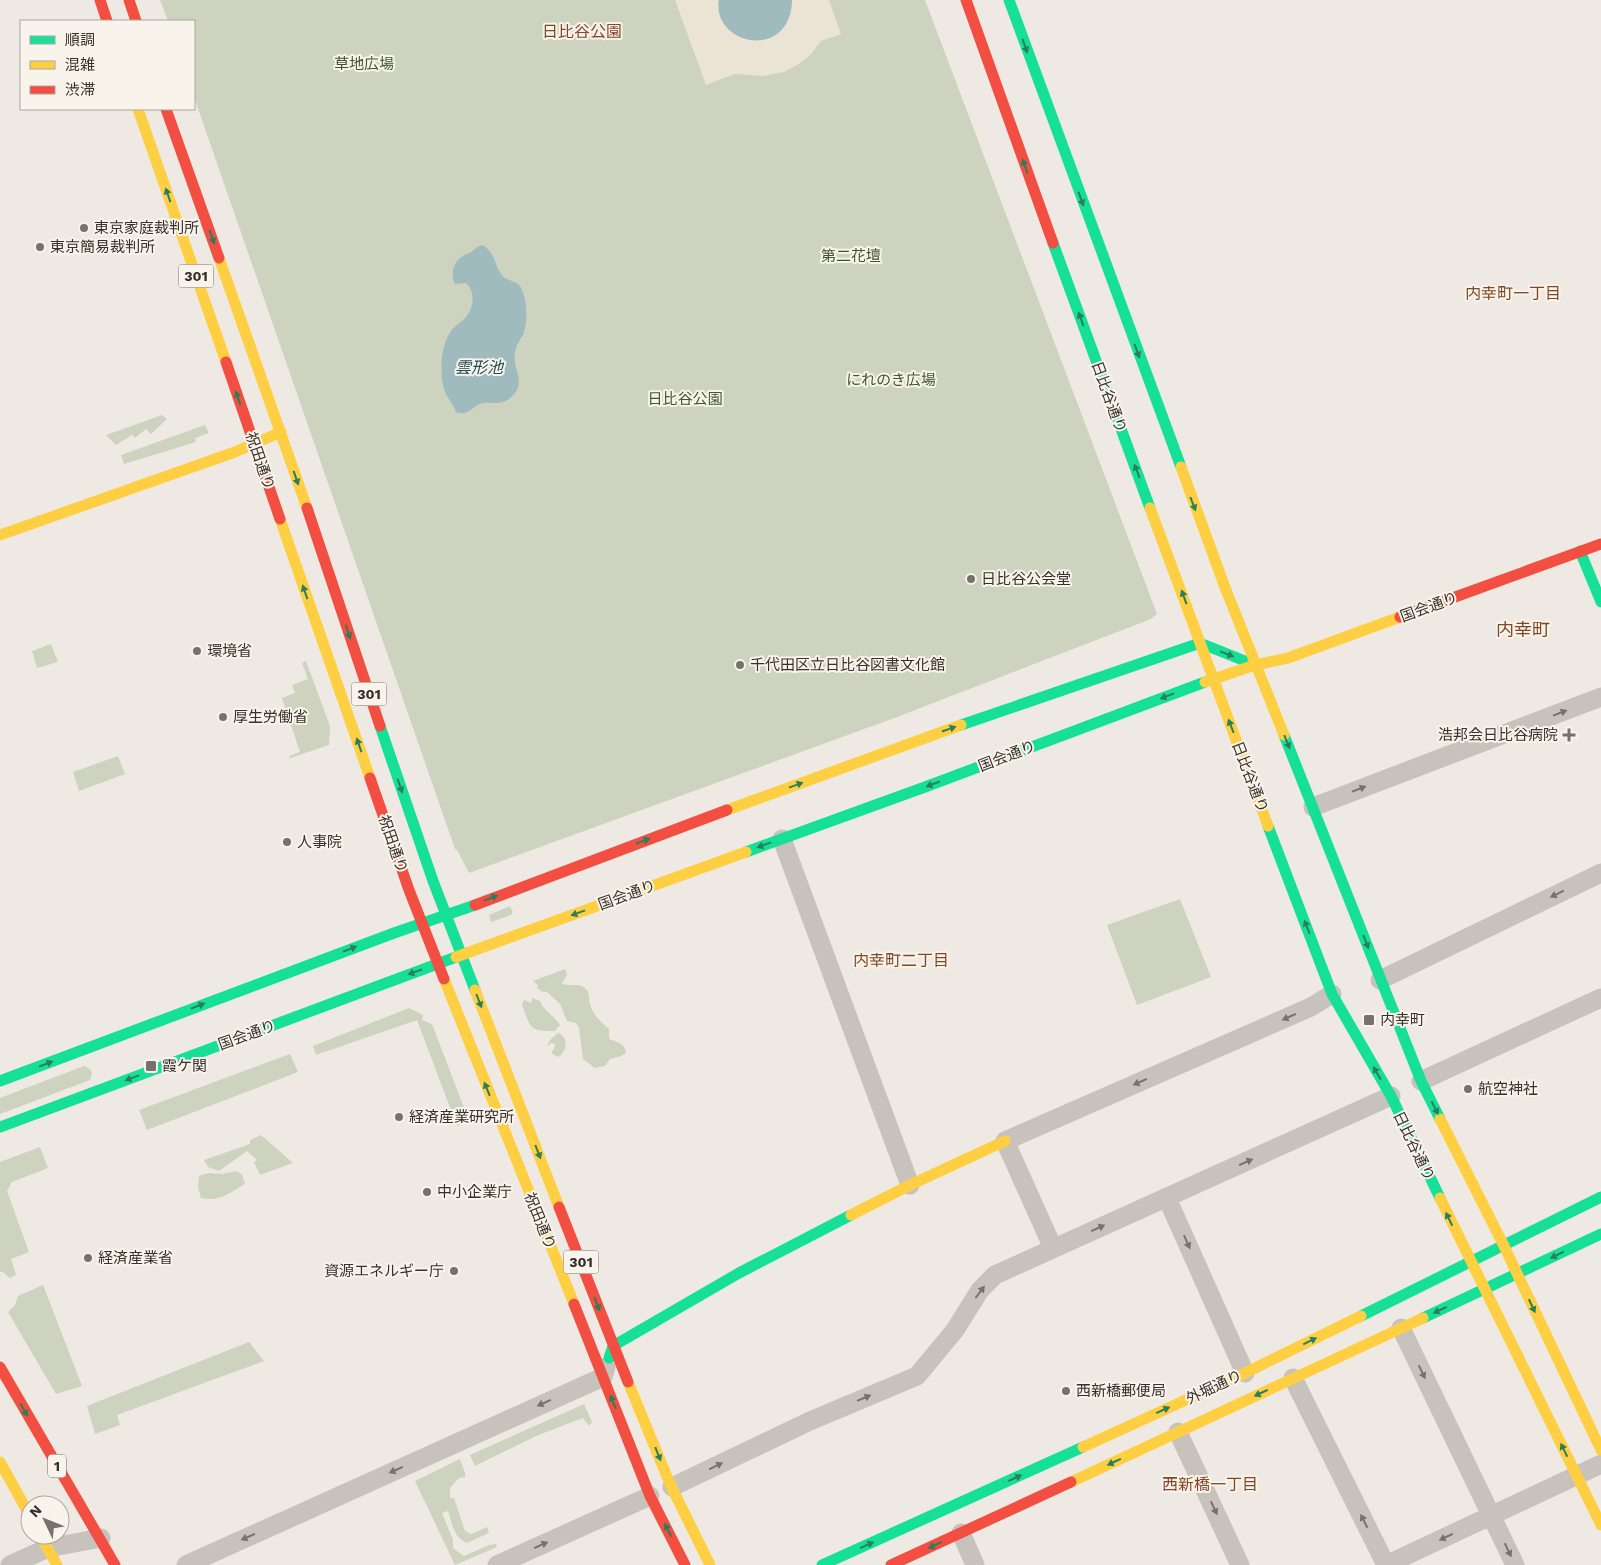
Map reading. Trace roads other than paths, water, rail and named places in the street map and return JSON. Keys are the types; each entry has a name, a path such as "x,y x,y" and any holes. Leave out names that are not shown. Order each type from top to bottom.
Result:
{"main road":[{"path":"100,0 107,20"},
{"path":"129,0 136,20"},
{"name":"日比谷通り","path":"966,0 1053,244 1213,680 1332,994 1391,1096 1484,1290 1601,1525"},
{"path":"1010,0 1013,14 1177,461 1255,665 1313,806 1421,1081 1518,1273 1601,1450"},
{"name":"祝田通り","path":"138,110 421,923 650,1496 685,1565"},
{"name":"祝田通り","path":"166,110 281,432 446,915 611,1352 672,1487 710,1565"},
{"path":"0,535 235,452 281,432"},
{"name":"国会通り","path":"0,1127 461,955 1213,680 1255,665 1288,658 1601,544"},
{"path":"1580,551 1601,602"},
{"path":"0,1081 906,744 1200,643 1255,665"},
{"path":"611,1352 739,1273 910,1185 1005,1141"},
{"name":"外堀通り","path":"822,1565 1245,1373 1601,1198"},
{"name":"外堀通り","path":"891,1565 1601,1234"},
{"name":"1","path":"0,1367 115,1565"},
{"path":"0,1462 20,1498"},
{"path":"46,1545 57,1565"}],"street":[{"path":"1313,806 1601,697"},
{"path":"782,839 910,1185"},
{"path":"1380,980 1601,873"},
{"path":"1053,1248 1005,1141 1311,1007 1332,994"},
{"path":"1421,1081 1601,998"},
{"path":"672,1487 810,1420 917,1376 955,1330 980,1290 995,1275 1391,1096"},
{"path":"1167,1198 1245,1373"},
{"path":"1401,1328 1515,1565"},
{"path":"186,1565 603,1377 611,1352"},
{"path":"1294,1378 1386,1565 1601,1464"},
{"path":"1178,1432 1240,1565"},
{"path":"497,1565 650,1496"},
{"path":"961,1533 975,1565"},
{"path":"70,1540 100,1538"},
{"path":"10,1565 40,1545"}],"water":[{"path":"719,0 792,0 788,20 779,33 766,39 752,40 738,36 727,27 720,15"},
{"name":"雲形池","path":"483,245 493,256 503,276 518,284 524,296 526,308 525,327 515,353 519,383 511,398 500,403 480,404 468,412 460,413 456,412 445,392 442,377 442,357 449,334 468,314 473,300 471,291 466,283 455,284 453,273 455,265 460,258"}],"place":[{"name":"東京家庭裁判所","path":"84,228"},
{"name":"東京簡易裁判所","path":"40,247"},
{"name":"日比谷公会堂","path":"971,579"},
{"name":"環境省","path":"197,651"},
{"name":"千代田区立日比谷図書文化館","path":"740,665"},
{"name":"厚生労働省","path":"223,717"},
{"name":"浩邦会日比谷病院","path":"1569,735"},
{"name":"人事院","path":"287,842"},
{"name":"内幸町","path":"1369,1020"},
{"name":"霞ケ関","path":"151,1066"},
{"name":"航空神社","path":"1468,1089"},
{"name":"経済産業研究所","path":"399,1117"},
{"name":"中小企業庁","path":"427,1192"},
{"name":"経済産業省","path":"88,1258"},
{"name":"資源エネルギー庁","path":"454,1271"},
{"name":"西新橋郵便局","path":"1066,1391"}],"district":[{"name":"日比谷公園","path":"582,31"},
{"name":"内幸町一丁目","path":"1513,293"},
{"name":"内幸町","path":"1523,630"},
{"name":"内幸町二丁目","path":"901,960"},
{"name":"西新橋一丁目","path":"1210,1484"}],"park label":[{"name":"草地広場","path":"364,64"},
{"name":"第二花壇","path":"851,256"},
{"name":"にれのき広場","path":"891,380"}]}
